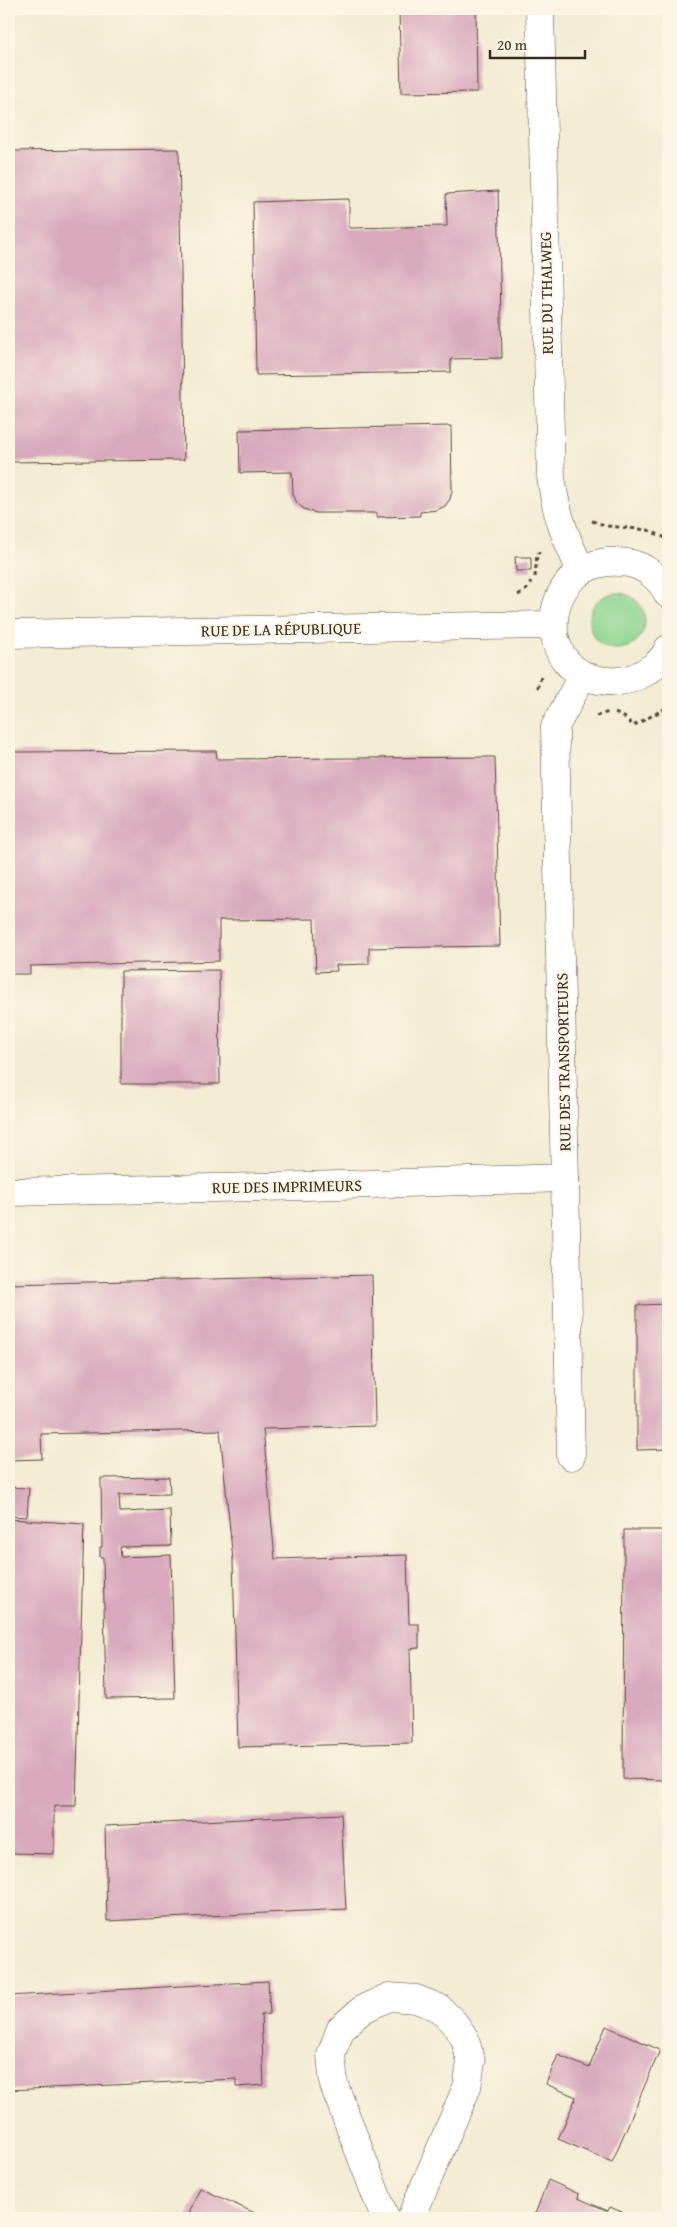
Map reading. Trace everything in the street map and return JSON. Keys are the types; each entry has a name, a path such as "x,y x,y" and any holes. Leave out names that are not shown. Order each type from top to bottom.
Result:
{"street":[{"name":"RUE DU THALWEG","path":"540,9 551,477 556,509 565,537 581,571"},
{"path":"668,594 655,576 639,565 621,562 601,563 581,571 564,586 555,610 553,625 556,642 566,661 582,676 602,682 630,680 647,671 666,655 668,650"},
{"name":"RUE DE LA RÉPUBLIQUE","path":"9,634 553,625"},
{"name":"RUE DES TRANSPORTEURS","path":"571,1456 555,727 582,676"},
{"name":"RUE DES IMPRIMEURS","path":"9,1192 307,1186 565,1178"},
{"path":"386,2218 334,2085 331,2055 341,2028 363,2009 389,1997 416,1999 439,2008 455,2024 465,2039 471,2062 467,2087 411,2218"}],"path":[{"path":"565,537 592,520 608,526 648,530 668,539"}],"green space":[{"path":"611,593 623,593 637,601 645,615 643,632 637,641 623,649 611,649 601,644 594,637 589,627 589,615 594,605 601,598"}],"building":[{"path":"399,9 476,9 477,92 401,93"},
{"path":"179,149 184,460 9,462 9,151"},
{"path":"498,191 502,358 451,359 451,372 256,375 253,202 349,199 349,228 447,226 446,194"},
{"path":"451,426 452,491 450,499 445,506 437,510 420,512 420,516 377,517 377,513 316,513 304,509 297,503 293,494 292,472 240,473 239,430"},
{"path":"515,557 531,557 531,571 516,571"},
{"path":"216,751 217,759 495,757 500,946 369,948 369,964 336,965 337,971 316,972 314,919 219,920 219,961 30,966 30,974 9,974 9,752"},
{"path":"219,970 220,1084 121,1084 121,971"},
{"path":"372,1275 375,1426 263,1429 275,1559 407,1555 409,1624 419,1624 419,1648 410,1649 412,1743 238,1747 233,1560 220,1430 41,1434 42,1459 9,1460 9,1284"},
{"path":"668,1304 668,1449 637,1450 637,1305"},
{"path":"169,1477 170,1494 119,1495 120,1512 170,1510 171,1546 120,1547 121,1557 171,1555 175,1698 106,1699 103,1557 100,1557 100,1547 102,1547 101,1478"},
{"path":"9,1487 29,1488 27,1517 9,1516"},
{"path":"9,1519 84,1524 76,1806 54,1806 54,1854 11,1853 11,1805 9,1805"},
{"path":"624,1530 668,1530 668,1780 623,1779"},
{"path":"341,1814 346,1909 107,1921 105,1826"},
{"path":"268,1981 270,2014 261,2015 264,2085 236,2087 236,2079 9,2090 9,1996"},
{"path":"606,2026 660,2050 612,2162 558,2139 576,2097 546,2084 558,2055 589,2068"},
{"path":"548,2180 579,2194 578,2198 608,2211 610,2207 636,2218 532,2218"},
{"path":"200,2188 257,2214 255,2218 187,2218"}]}
